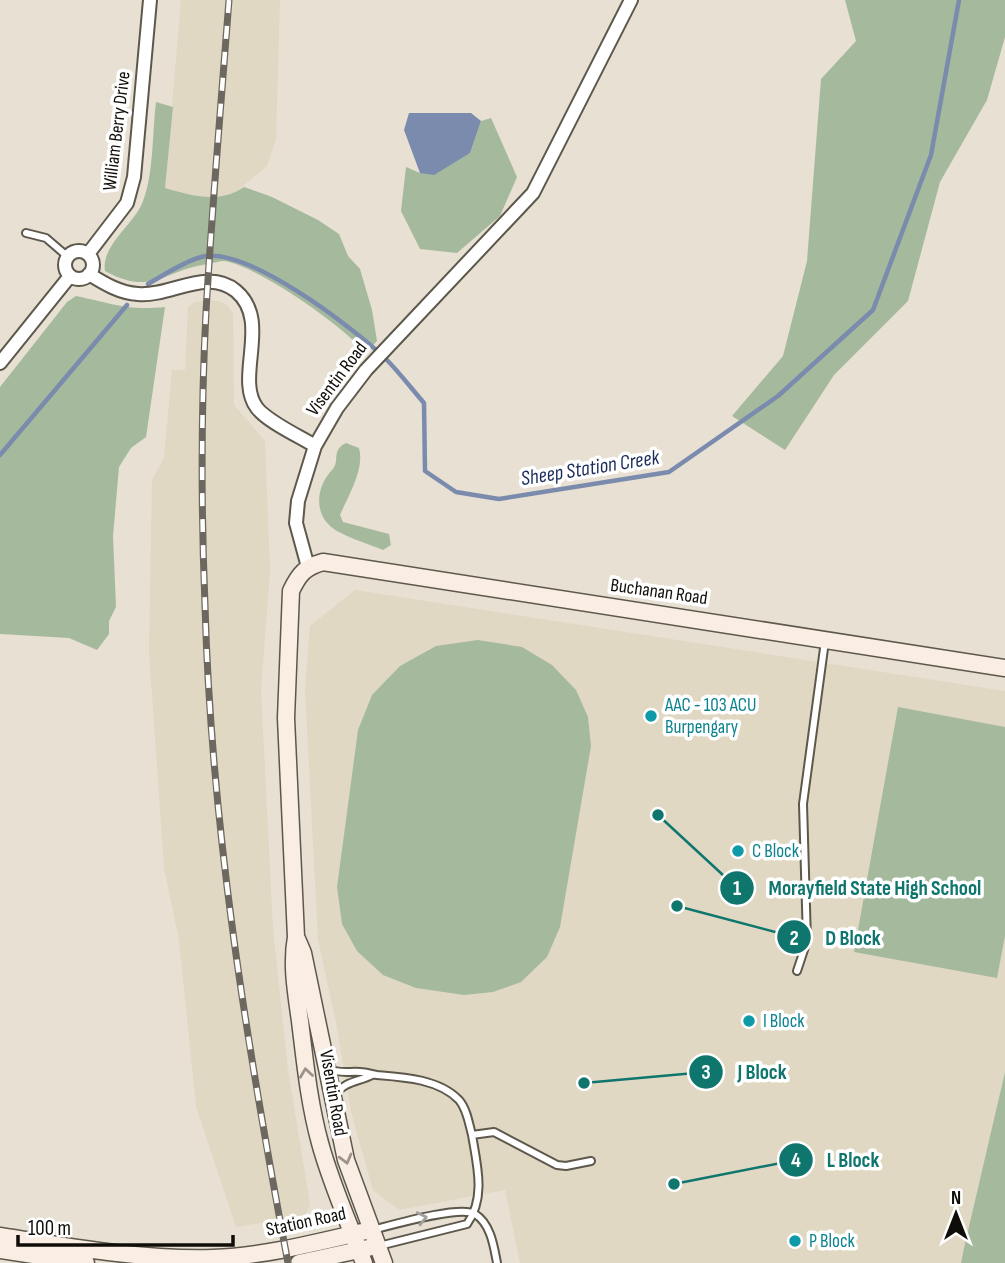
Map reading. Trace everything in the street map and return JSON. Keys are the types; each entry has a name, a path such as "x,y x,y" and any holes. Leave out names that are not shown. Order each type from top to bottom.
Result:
{"main road":[{"name":"Buchanan Road","path":"308,567 323,562 1005,668"},
{"name":"Visentin Road","path":"308,567 298,576 291,591 286,719 296,937 293,954 313,1115 326,1165 361,1257"},
{"name":"Visentin Road","path":"296,937 303,953 346,1160 384,1263"},
{"name":"Station Road","path":"5,1247 217,1260 269,1252 370,1230"},
{"name":"Station Road","path":"299,1263 361,1257 377,1246"},
{"name":"Station Road","path":"5,1247 86,1263"}],"street":[{"name":"William Berry Drive","path":"88,254 127,203 134,177 150,0"},
{"name":"Visentin Road","path":"308,567 296,523 298,501 314,446 337,408 366,370 533,193 631,0"},
{"path":"80,250 88,254 93,261 89,274 82,279 70,276 64,264 68,256 80,250"},
{"path":"89,274 110,287 139,294 163,292 208,281 234,289 246,302 252,318 250,384 255,404 262,413 314,446"},
{"path":"0,363 70,276"}],"lane":[{"path":"26,233 46,238 68,256"},
{"path":"797,971 807,941 803,804 826,639"},
{"path":"327,1069 338,1073 363,1072 418,1080 450,1093 464,1106 480,1178 475,1214 467,1224 457,1228 377,1246"},
{"path":"332,1098 345,1083 372,1075"},
{"path":"472,1135 494,1132 557,1165 591,1161"},
{"path":"370,1230 465,1211 475,1214 484,1224 492,1238 497,1263"}],"shaded area":[{"path":"181,0 280,0 276,140 267,166 232,195 197,197 165,188"},
{"path":"203,301 219,301 227,305 233,313 234,405 265,441 270,571 261,690 273,929 288,1070 310,1204 305,1216 236,1227 196,1106 179,940 164,868 149,651 152,480 164,458 172,370 185,370 188,307"},
{"path":"355,590 1005,691 1005,1072 961,1263 520,1263 505,1190 399,1210 373,1190 351,1112 336,1022 318,940 305,689 310,626"}],"green space":[{"path":"845,0 1005,0 1005,37 987,100 940,182 908,301 834,375 785,450 732,416 783,356 807,261 821,79 856,41"},
{"path":"156,102 173,107 165,188 196,196 215,197 244,187 272,197 318,220 339,234 348,256 360,269 372,310 377,341 364,354 356,353 357,344 313,309 274,283 238,265 218,262 147,282 135,282 105,271 107,254 136,214 145,195"},
{"path":"491,118 517,177 500,216 457,253 420,249 401,211 406,167 420,173 470,153 481,121"},
{"path":"76,296 129,307 165,307 146,437 131,448 119,467 113,536 116,607 109,621 109,634 97,650 69,638 0,634 0,387 67,302"},
{"path":"346,443 359,448 360,465 340,515 343,522 389,534 391,545 383,550 337,531 329,525 320,510 322,485 335,467 338,449"},
{"path":"478,640 522,647 552,665 576,690 588,717 591,746 560,927 547,957 521,982 493,992 464,995 416,988 383,975 357,951 342,924 337,887 358,730 372,695 400,666 436,646"},
{"path":"898,707 1005,727 1005,936 997,978 854,952"},
{"path":"1005,1072 1005,1263 961,1263 964,1248"}],"water":[{"path":"409,113 471,113 481,121 470,153 434,175 420,173 404,130"}],"waterway":[{"name":"Sheep Station Creek","path":"148,284 194,259 220,257 244,263 298,291 349,327 385,358 424,403 425,471 456,492 499,499 669,472 778,396 873,310 931,155 959,0"},
{"name":"Sheep Station Creek","path":"0,455 127,305"}],"railway":[{"path":"229,0 208,273 203,385 203,532 209,688 233,936 288,1263"}],"place":[{"name":"AAC - 103 ACU Burpengary","path":"651,716"},
{"name":"Morayfield State High School","path":"658,815"},
{"name":"C Block","path":"738,851"},
{"name":"D Block","path":"677,906"},
{"name":"I Block","path":"749,1021"},
{"name":"J Block","path":"584,1083"},
{"name":"L Block","path":"674,1184"},
{"name":"P Block","path":"795,1241"}]}
